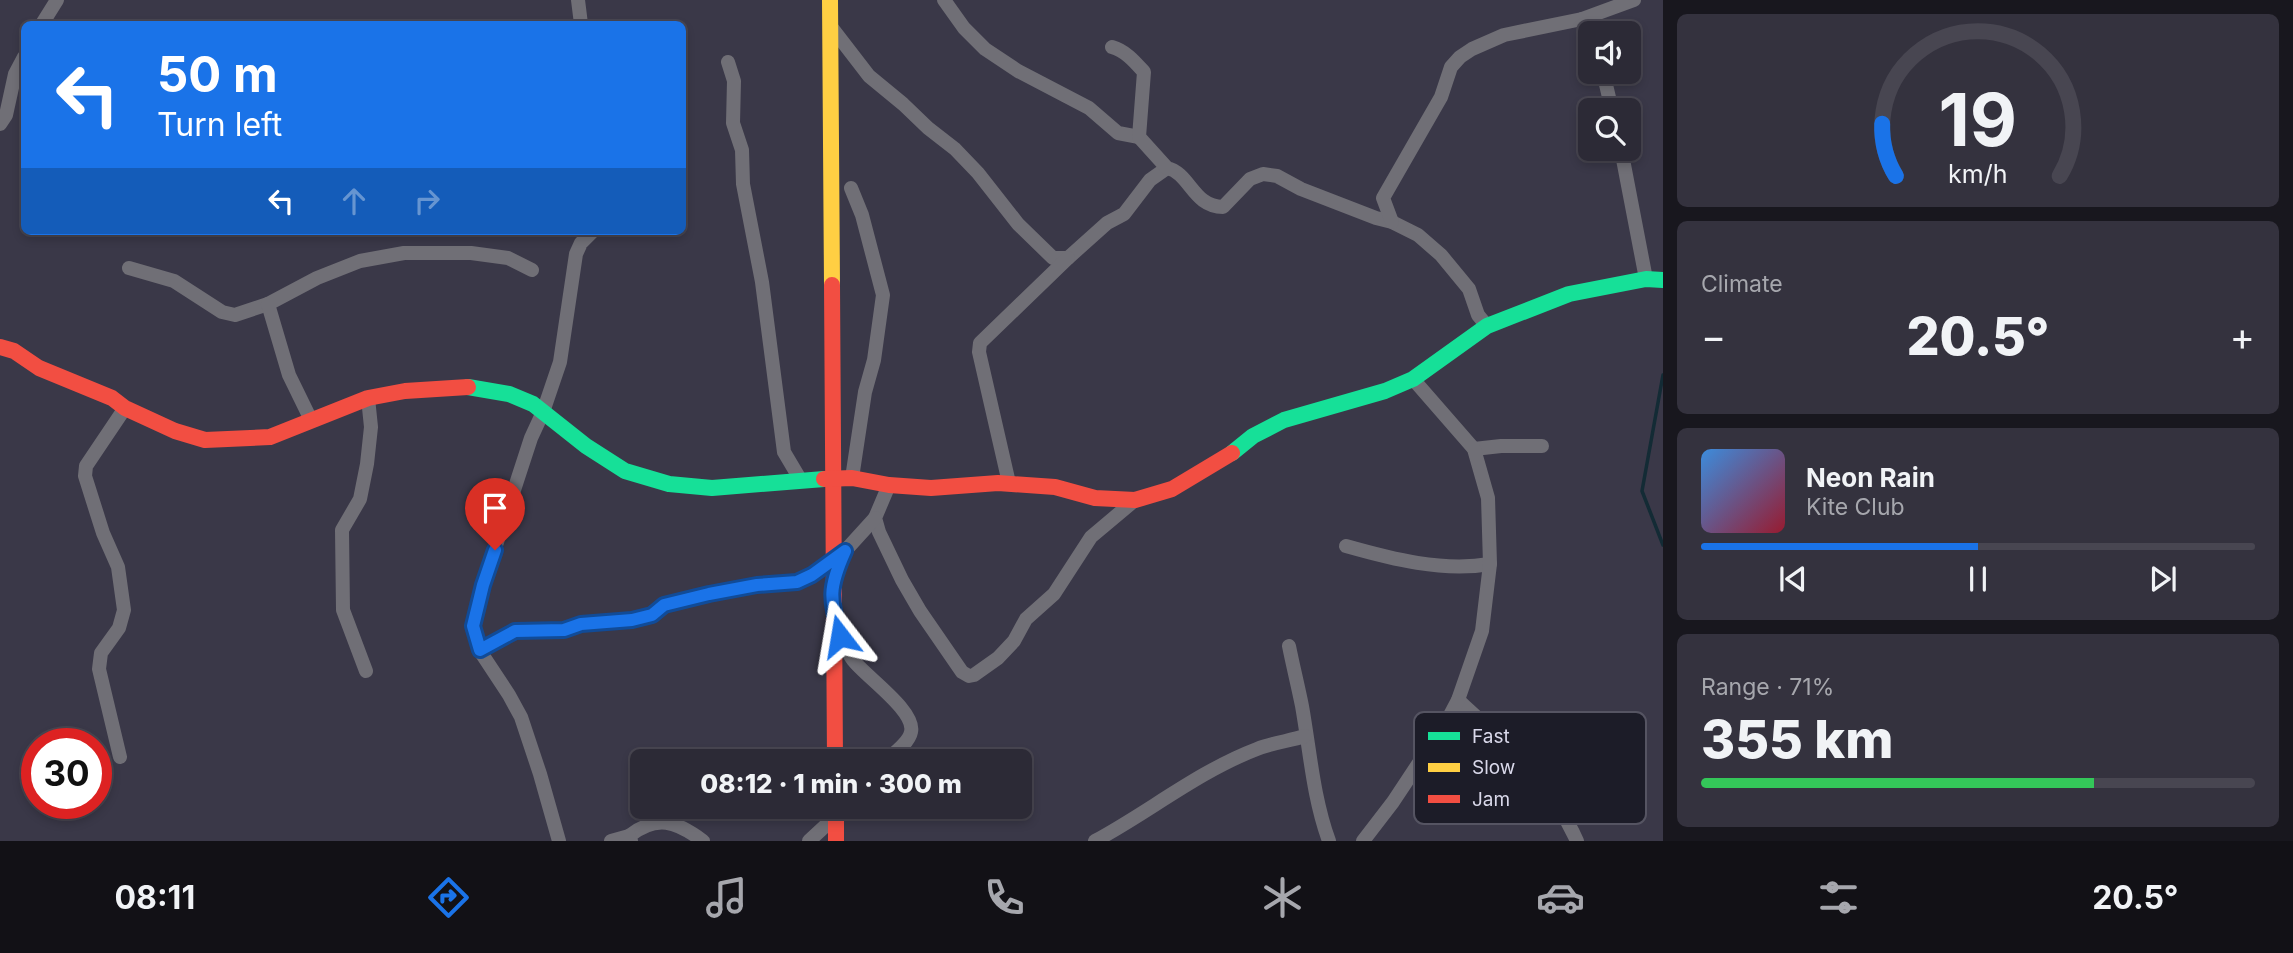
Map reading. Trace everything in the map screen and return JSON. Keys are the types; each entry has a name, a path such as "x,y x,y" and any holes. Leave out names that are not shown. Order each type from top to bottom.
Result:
{"main road":[{"path":"824,5 835,749"},
{"path":"0,347 8,348 39,368 112,398 125,408 175,431 205,440 270,437 368,398 405,391 463,386 509,394 533,404 586,446 625,471 669,484 712,488 852,478 889,485 931,488 1009,483 1055,486 1095,498 1135,500 1172,489 1233,452 1252,436 1284,420 1385,391 1413,379 1487,326 1569,294 1646,279 1663,280"},
{"path":"836,819 836,841"}],"street":[{"path":"45,21 57,0"},
{"path":"578,0 581,21"},
{"path":"944,0 964,28 985,49 1018,71 1089,108 1118,133 1139,137 1198,198 1215,207 1223,207 1250,179 1263,173 1277,176 1301,189 1392,222 1418,236 1441,255 1469,289 1478,315 1487,326"},
{"path":"1392,222 1384,198 1441,97 1451,67 1472,48 1504,35 1582,19 1634,0"},
{"path":"824,5 870,76 928,128 956,149 1036,243 1053,258 1068,258"},
{"path":"1112,47 1132,59 1144,72 1139,137"},
{"path":"728,62 734,81 733,123 742,150 743,184 762,282 784,452 800,480"},
{"path":"0,124 6,116 15,74 21,63"},
{"path":"1623,161 1646,279"},
{"path":"1009,483 979,352 980,343 1107,223 1124,214 1150,180 1167,168"},
{"path":"851,188 862,215 883,295 852,478"},
{"path":"559,841 521,718 480,650 473,626 483,585 531,439 560,362 576,254 589,235"},
{"path":"129,268 174,281 222,312 235,315 268,304 317,278 360,261 404,253 471,253 508,258 532,270"},
{"path":"268,304 289,375 311,420"},
{"path":"1413,379 1474,449 1488,498 1490,564 1482,631 1452,712"},
{"path":"366,671 343,610 342,530 360,499 367,464 371,427 368,398"},
{"path":"120,757 99,669 101,653 119,628 124,610 118,567 103,533 85,476 86,467 125,408"},
{"path":"1474,449 1542,446"},
{"path":"480,650 515,631 564,630 581,624 632,620 652,615 664,605 709,594 757,585 797,582 812,575 845,551 875,518 889,485"},
{"path":"875,518 879,532 908,591 962,672 969,676 998,658 1014,641 1026,619 1054,594 1090,537 1135,500"},
{"path":"1346,546 1387,558 1413,562 1478,566 1490,564"},
{"path":"845,551 831,590 832,607 840,636 852,659 904,711 911,725 909,738 898,749"},
{"path":"1289,646 1319,813 1329,841"},
{"path":"1458,700 1471,712"},
{"path":"1095,841 1176,791 1257,749 1305,736"},
{"path":"1363,841 1414,770"},
{"path":"809,841 832,819"},
{"path":"611,841 630,839 640,828 661,821 677,825 703,841"},
{"path":"1569,824 1577,841"}],"waterway":[{"path":"1663,375 1642,491 1663,545"}],"traffic: fast":[{"path":"1232,453 1253,436 1284,420 1385,391 1413,379 1487,326 1569,294 1646,279 1663,280"},
{"path":"468,387 509,394 533,404 586,446 625,471 669,484 712,488 824,479"}],"traffic: slow":[{"path":"830,0 832,285"}],"traffic: jam":[{"path":"832,285 835,749"},
{"path":"0,347 14,351 39,368 112,398 125,408 175,431 205,440 270,437 368,398 405,391 468,387"},
{"path":"824,479 852,478 889,485 931,488 998,483 1055,487 1095,498 1135,500 1172,489 1232,453"},
{"path":"836,819 836,841"}],"route":[{"path":"495,550 473,626 480,650 515,631 564,630 581,624 632,620 652,615 664,605 709,594 757,585 797,582 812,575 845,551 831,590 832,607 840,636"}]}
